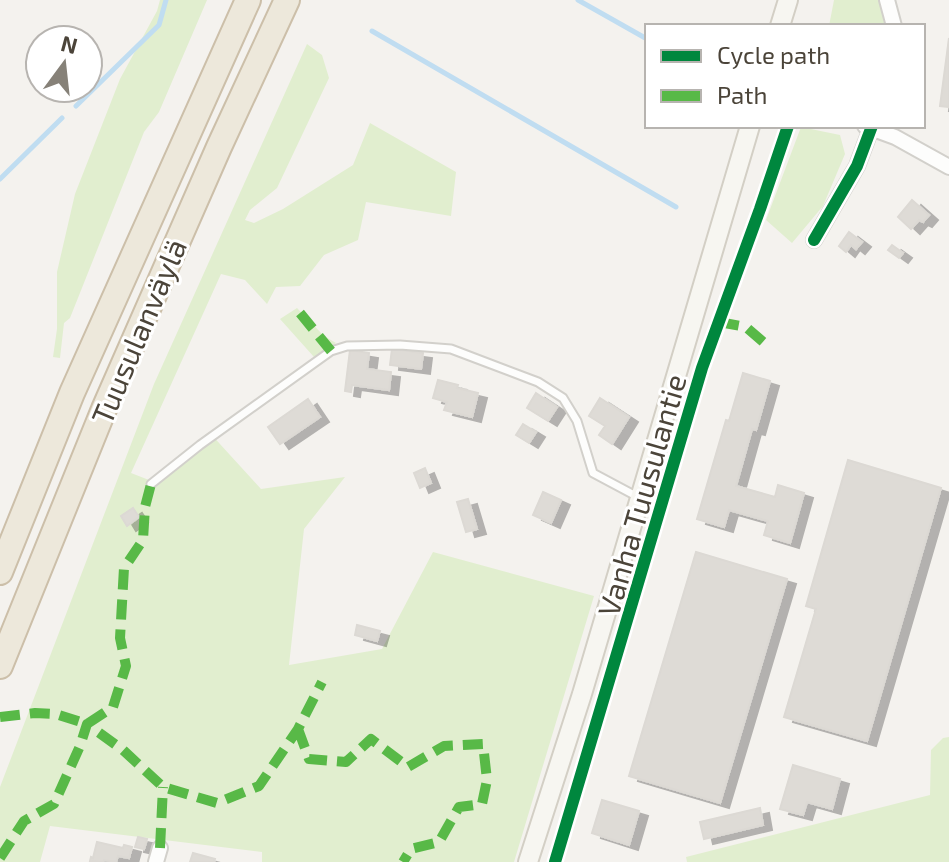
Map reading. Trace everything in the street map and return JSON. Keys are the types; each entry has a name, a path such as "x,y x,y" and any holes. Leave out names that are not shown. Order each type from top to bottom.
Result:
{"highway":[{"name":"Tuusulanväylä","path":"0,572 72,393 248,0"},
{"name":"Tuusulanväylä","path":"0,666 104,409 287,0"}],"main road":[{"path":"781,24 788,0"},
{"name":"Vanha Tuusulantie","path":"528,862 582,694 749,128"}],"street":[{"path":"887,0 893,24"},
{"path":"814,240 857,166 869,128"},
{"path":"872,128 895,137 949,167"}],"lane":[{"path":"151,484 331,351 347,346 400,345 451,349 538,382 563,398 577,421 593,473 640,498"}],"green space":[{"path":"160,0 207,0 159,112 144,132 70,318 64,323 60,358 53,357 57,329 57,272 75,194 120,79"},
{"path":"834,0 880,0 887,15 886,24 829,24"},
{"path":"307,44 322,55 329,78 277,188 250,210 245,220 254,223 283,209 353,165 370,123 456,172 451,216 366,202 358,240 324,255 300,286 276,287 267,304 245,280 221,274 131,473 149,480 209,432 261,489 345,477 304,529 289,665 382,649 433,552 594,596 514,862 262,862 262,852 50,826 40,862 0,862 0,787 154,384"},
{"path":"801,128 840,135 845,154 823,206 792,243 766,220"},
{"path":"297,308 324,336 336,343 314,357 280,319"},
{"path":"949,737 949,862 687,862 686,857 930,795 931,750 943,738"}],"building":[{"path":"949,38 949,107 940,106"},
{"path":"912,200 929,215 911,229 898,217"},
{"path":"849,232 862,242 856,249 851,245 846,252 839,246"},
{"path":"892,245 903,253 899,258 888,250"},
{"path":"392,349 423,353 421,369 390,365"},
{"path":"350,350 369,353 367,369 391,372 389,390 352,385 351,392 345,391"},
{"path":"743,373 770,381 736,486 775,497 778,485 804,493 790,543 764,535 768,521 729,510 724,527 697,519"},
{"path":"438,380 478,393 472,417 444,410 447,402 433,398"},
{"path":"536,393 557,407 548,421 527,408"},
{"path":"600,398 629,417 612,444 599,435 605,426 589,416"},
{"path":"308,399 320,417 280,444 268,427"},
{"path":"523,424 536,432 529,443 516,435"},
{"path":"848,460 941,488 867,741 784,717 816,609 806,606"},
{"path":"425,468 431,483 420,488 414,473"},
{"path":"543,492 561,500 551,523 533,515"},
{"path":"468,499 477,529 466,532 457,502"},
{"path":"133,508 139,517 127,526 121,516"},
{"path":"696,552 787,579 720,803 629,776"},
{"path":"357,625 380,631 377,641 355,635"},
{"path":"793,765 840,779 832,809 807,802 803,815 780,809"},
{"path":"602,800 639,811 629,845 592,833"},
{"path":"760,808 763,825 704,839 700,822"},
{"path":"138,837 147,839 144,849 135,847"},
{"path":"97,842 132,847 129,858 118,856 116,862 90,861"},
{"path":"193,853 215,859 214,862 190,862"}],"waterway":[{"path":"76,106 159,25 166,0"},
{"path":"578,0 645,38"},
{"path":"372,31 676,207"},
{"path":"0,179 62,118"}],"marked path":[{"path":"300,313 331,351"},
{"path":"719,322 746,327 770,348"},
{"path":"0,717 56,714 87,724 113,707 126,666 120,638 124,568 143,540 145,507 151,484"},
{"path":"0,858 24,821 54,804 87,724 123,750 163,787 217,803 259,786 298,729 322,682"},
{"path":"298,729 309,759 346,762 371,739 408,767 444,746 483,744 487,780 482,804 459,807 439,842 411,849 403,862"},
{"path":"160,848 163,787"}],"cycle path":[{"path":"555,862 702,368 787,128"},
{"path":"814,240 857,166 871,128"}]}
